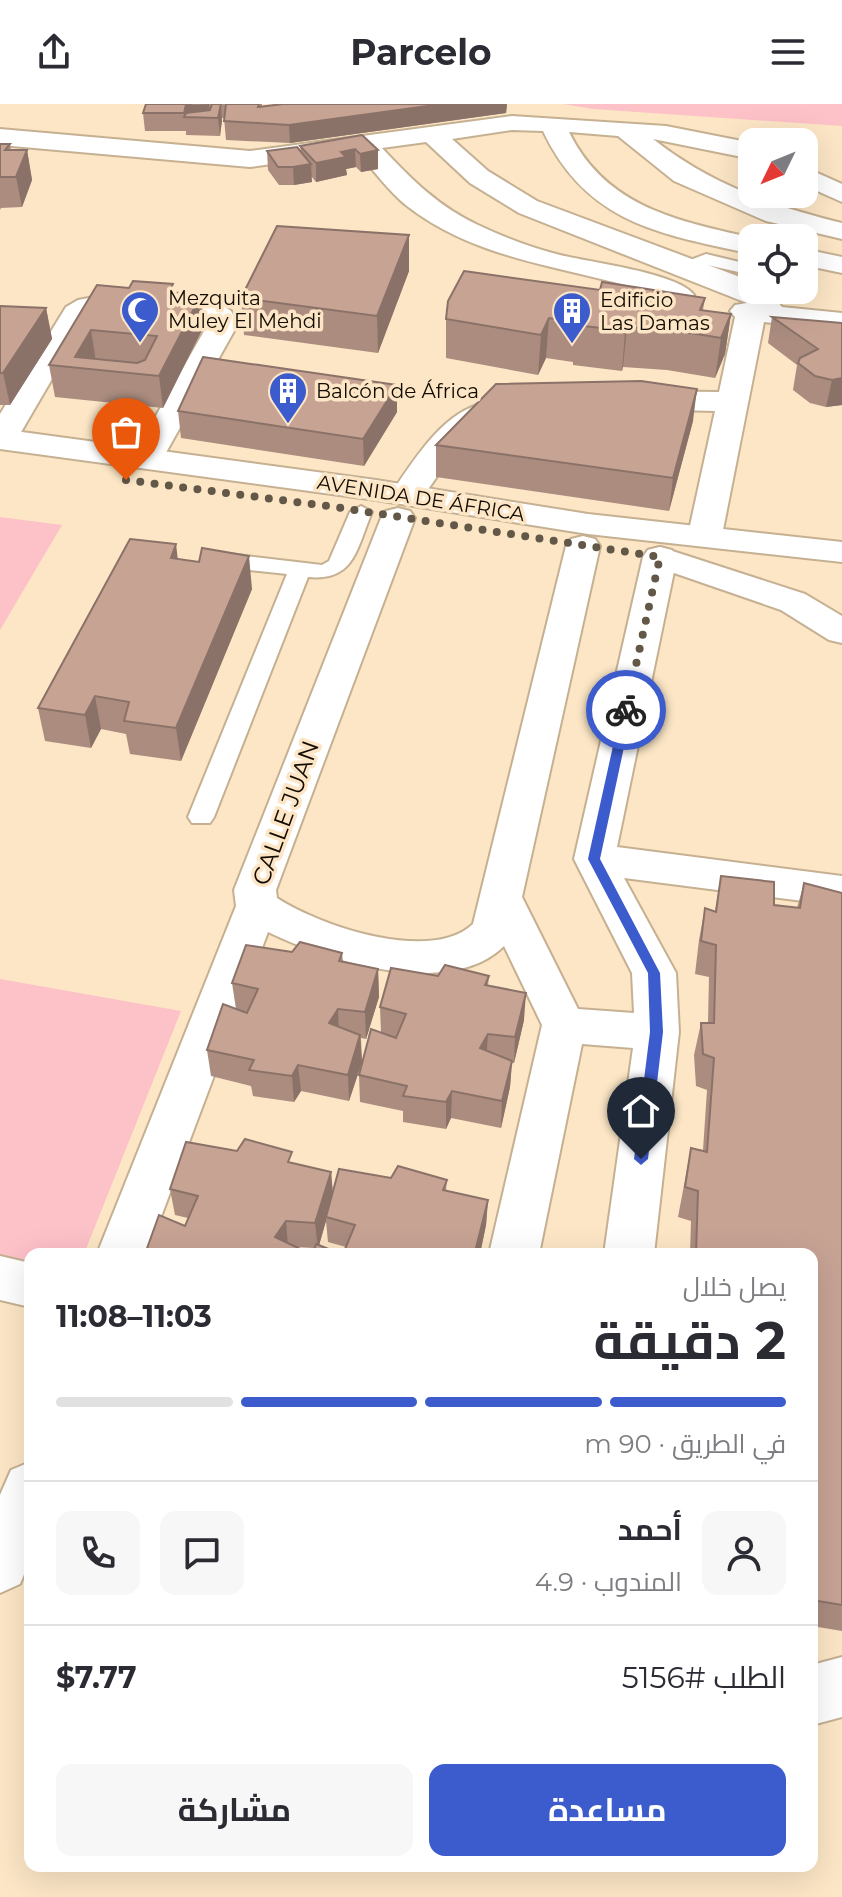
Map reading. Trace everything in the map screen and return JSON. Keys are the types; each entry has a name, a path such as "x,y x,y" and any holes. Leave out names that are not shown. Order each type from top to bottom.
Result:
{"street":[{"path":"0,137 250,159 512,123 552,123 738,147"},
{"path":"552,123 571,163 627,210 667,227 738,243"},
{"path":"627,131 683,175 776,215 842,231"},
{"path":"433,135 479,177 519,202 681,267 750,291 769,305 762,314 733,402 705,535"},
{"path":"362,142 416,200 468,231 571,267 640,280 706,306"},
{"path":"818,182 842,194"},
{"path":"818,260 842,265"},
{"path":"543,287 842,322"},
{"path":"0,439 76,313 85,305 112,301 212,311 221,317 223,324 148,458"},
{"path":"613,400 733,402"},
{"name":"CALLE JUAN","path":"511,403 480,413 459,429 389,508 260,874 255,890 257,906 274,919 297,929 382,953 409,957 469,950 493,931 583,546"},
{"name":"AVENIDA DE ÁFRICA","path":"0,439 148,458 583,546 842,577"},
{"name":"AVENIDA DE ÁFRICA","path":"0,463 389,508 705,535 842,552"},
{"path":"630,1248 657,1032 654,973 594,859 660,557 793,602 842,632"},
{"path":"594,859 842,891"},
{"path":"501,897 564,1025 515,1248"},
{"path":"124,1248 257,906"},
{"path":"564,1025 657,1032"},
{"path":"0,1278 24,1284"},
{"path":"0,1565 24,1503"},
{"path":"818,1695 842,1686"}],"lane":[{"path":"681,267 706,259 738,267"},
{"path":"205,558 326,572 338,565 389,508"},
{"path":"201,817 300,570"}],"shaded area":[{"path":"563,104 842,104 842,126 593,109"},
{"path":"0,517 62,525 0,630"},
{"path":"0,979 181,1011 86,1248 24,1248 24,1269 0,1264"}],"building":[{"path":"146,104 192,104 186,105 184,113 143,113"},
{"path":"212,104 221,104 218,118 184,117 186,113 210,110"},
{"path":"226,104 259,104 258,107 283,104 442,104 289,125 224,121"},
{"path":"362,135 378,150 360,154 355,149 341,152 346,157 316,163 300,146"},
{"path":"0,144 10,144 5,150 27,150 16,177 0,177"},
{"path":"297,147 311,164 278,167 267,151"},
{"path":"277,226 409,235 377,316 241,298"},
{"path":"464,271 600,290 602,282 705,298 700,310 731,314 721,338 672,330 627,327 625,331 549,318 541,335 446,319 448,301"},
{"path":"133,281 173,284 169,292 201,295 159,376 49,365 97,285 129,288","holes":["91,330 157,336 145,360 137,363 75,357"]},
{"path":"0,306 46,308 3,373 0,373"},
{"path":"772,317 842,323 842,378 832,380 815,376 798,363 800,358 818,349"},
{"path":"203,357 397,385 363,439 178,411"},
{"path":"641,381 697,389 673,478 436,445 496,384"},
{"path":"130,539 176,544 171,558 199,562 202,548 249,556 176,728 124,721 129,702 95,696 85,715 38,708"},
{"path":"721,876 774,882 774,905 800,908 804,883 842,893 842,1605 818,1601 818,1248 696,1248 698,1191 685,1187 691,1148 707,1152 714,1058 703,1054 701,1023 714,1023 716,945 701,941 705,908 716,912"},
{"path":"300,942 342,953 339,961 378,969 365,1012 338,1009 329,1023 360,1035 348,1075 298,1065 292,1076 249,1070 254,1060 207,1050 223,1004 247,1013 258,989 232,983 246,945 292,952"},
{"path":"445,965 489,976 485,985 526,993 515,1037 488,1034 480,1048 512,1061 502,1101 452,1091 446,1102 403,1096 407,1086 359,1075 371,1029 396,1038 406,1014 380,1007 391,968 438,976"},
{"path":"245,1139 292,1152 288,1162 331,1172 315,1223 286,1221 275,1237 298,1248 147,1248 159,1215 185,1226 198,1196 170,1189 186,1142 237,1151"},
{"path":"398,1166 447,1180 443,1190 488,1200 476,1248 345,1248 355,1225 326,1217 339,1169 391,1178"}],"way so far":[{"path":"126,480 335,507 660,557 626,710"}],"place":[{"name":"Mezquita Muley El Mehdi","path":"140,344"},
{"name":"Edificio Las Damas","path":"572,345"},
{"name":"Balcón de África","path":"288,425"}],"route":[{"path":"626,710 594,859 654,973 657,1032 641,1159"}]}
